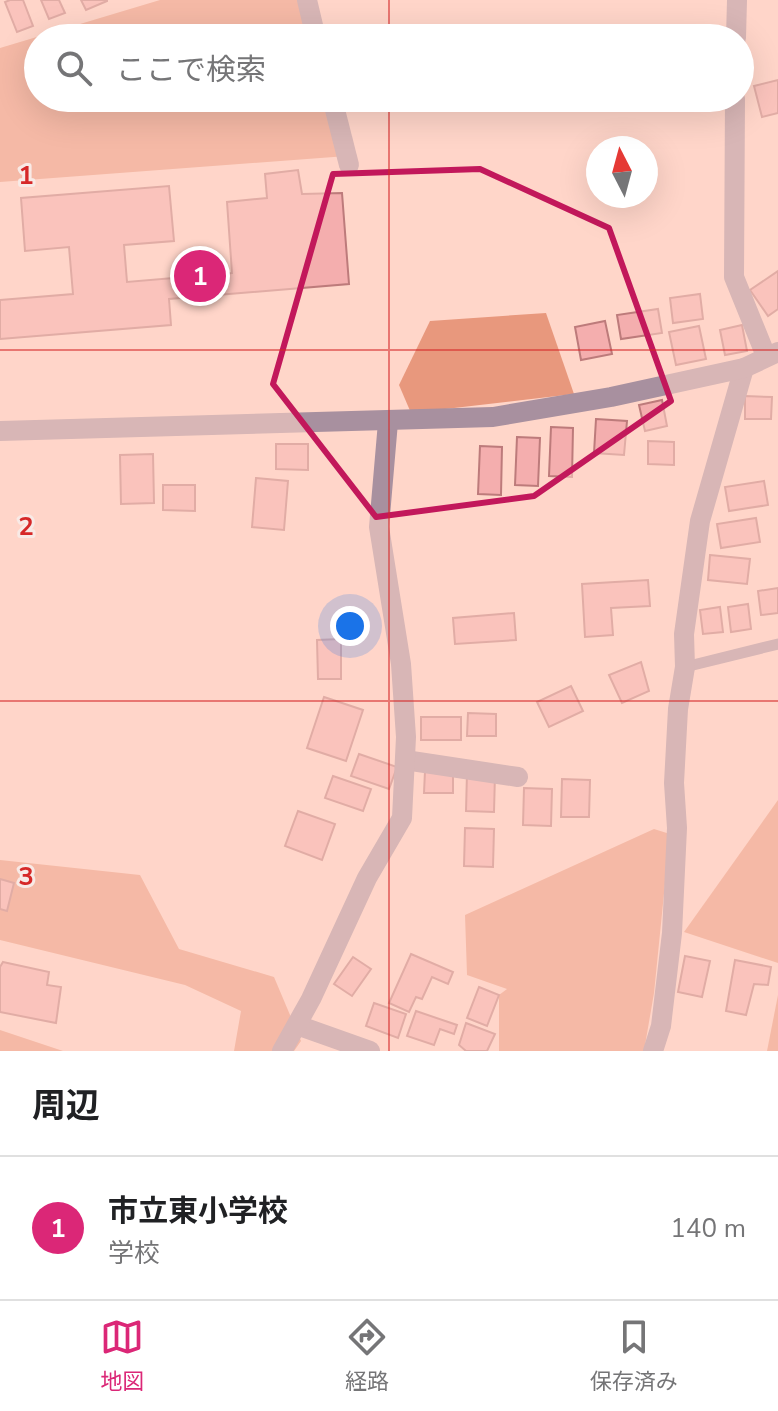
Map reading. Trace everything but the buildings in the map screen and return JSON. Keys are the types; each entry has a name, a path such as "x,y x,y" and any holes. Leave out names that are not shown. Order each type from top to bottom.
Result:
{"street":[{"path":"307,0 313,24"},
{"path":"736,24 737,0"},
{"path":"336,112 349,165"},
{"path":"0,431 493,417 611,397 744,368 772,354 734,277 735,112"},
{"path":"653,1051 661,1026 672,933 677,828 674,783 678,709 685,667 684,634 700,521 744,368"},
{"path":"282,1051 367,878 402,818 406,737 401,664 379,527 388,422"},
{"path":"405,760 518,777"},
{"path":"297,1025 370,1051"}],"lane":[{"path":"685,667 778,644"}],"highlighted area":[{"path":"480,169 609,228 671,401 534,496 376,517 273,384 333,174"}],"shaded area":[{"path":"160,0 307,0 313,24 80,24"},
{"path":"24,41 24,112 336,112 347,156 0,182 0,48"},
{"path":"546,313 574,394 411,413 399,385 430,321"},
{"path":"778,800 778,963 684,932"},
{"path":"654,829 670,834 654,993 644,1051 499,1051 499,995 507,989 467,975 465,915"},
{"path":"0,860 140,875 179,949 274,977 301,1041 294,1051 234,1051 241,1011 185,985 0,940"},
{"path":"778,995 778,1051 767,1051"},
{"path":"0,1030 63,1051 0,1051"}],"place":[{"name":"市立東小学校","path":"200,276"}]}
